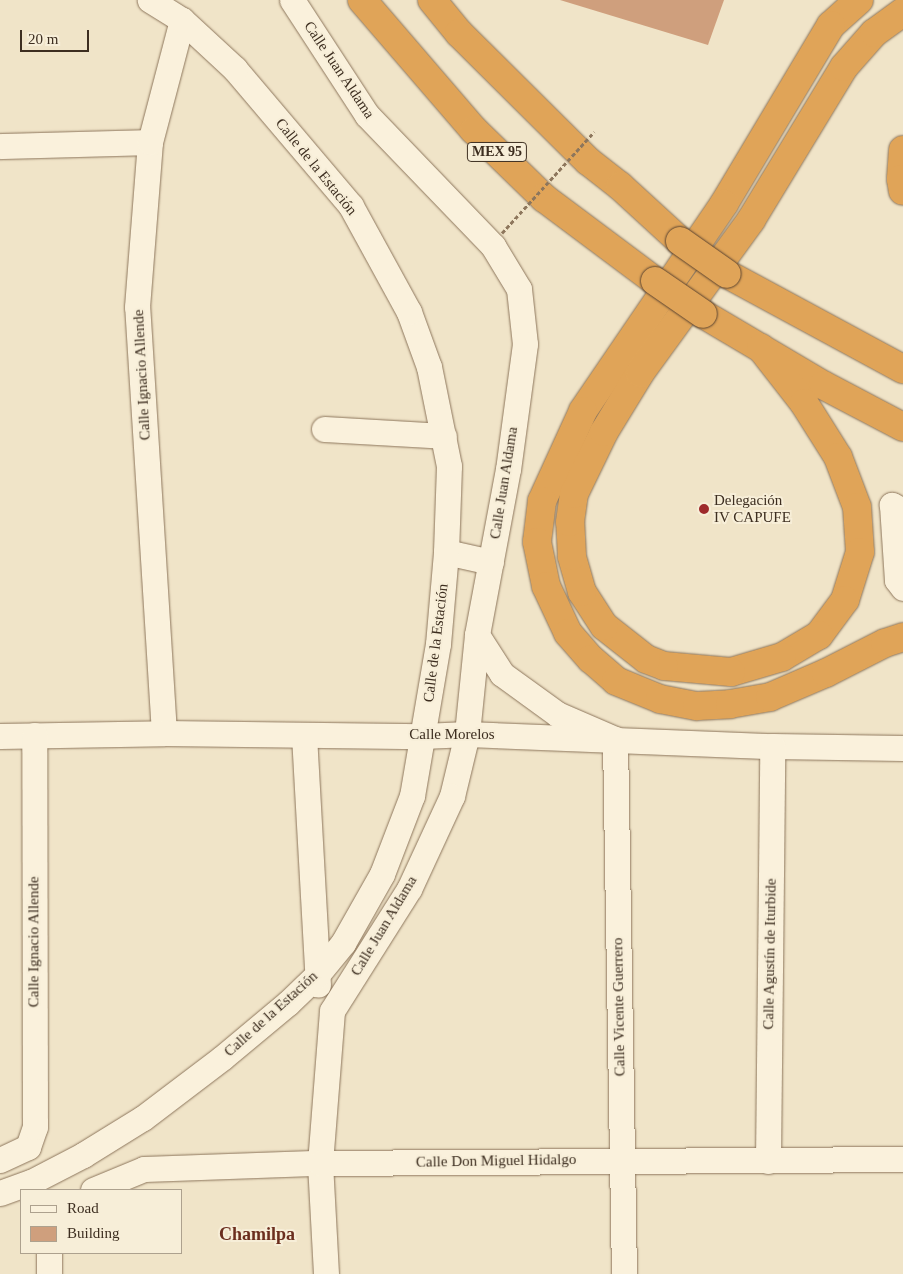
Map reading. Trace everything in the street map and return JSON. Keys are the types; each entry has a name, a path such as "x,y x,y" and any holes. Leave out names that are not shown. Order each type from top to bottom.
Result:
{"highway":[{"name":"MEX 95","path":"362,0 474,130 544,198 655,281 703,314 823,385 903,427"},
{"path":"432,0 459,33 588,161 620,186 680,241 727,274 903,369"},
{"path":"859,0 832,25 724,204 583,411 542,501 537,542 546,586 568,633 591,659 616,681 660,700 697,706 730,704 770,697 826,673 884,643 903,637"},
{"path":"761,348 804,403 838,457 858,507 860,552 845,600 819,635 782,657 731,672 708,672 664,666 646,659 604,626 582,592 572,556 570,522 574,494 604,432 640,373 751,220 844,67 874,33 903,12"},
{"path":"903,150 901,179 903,192"}],"street":[{"name":"Calle de la Estación","path":"0,1193 31,1182 83,1155 143,1118 222,1058 288,1003 316,976 343,943 382,874 412,796 438,644 446,552 450,466 429,367 409,312 351,206 235,69 182,20 150,0"},
{"name":"Calle Juan Aldama","path":"292,0 367,115 493,246 519,289 526,344 508,469 477,635 467,734 452,796 409,888 332,1011 320,1163 326,1274"},
{"name":"Calle Ignacio Allende","path":"164,733 137,307 150,142 182,20"},
{"path":"0,146 150,142"},
{"path":"324,429 444,436"},
{"path":"858,507 898,508 897,580 903,588"},
{"path":"446,552 491,562"},
{"path":"477,635 502,674 557,714 615,739"},
{"name":"Calle Morelos","path":"0,736 164,733 423,736 467,734 772,746 903,748"},
{"name":"Calle Ignacio Allende","path":"0,1160 28,1147 35,1128 34,735"},
{"path":"304,735 316,976 319,988 332,1011"},
{"name":"Calle Vicente Guerrero","path":"615,739 624,1274"},
{"name":"Calle Agustín de Iturbide","path":"768,1161 772,746"},
{"name":"Calle Don Miguel Hidalgo","path":"95,1189 144,1169 320,1163 903,1159"},
{"path":"49,1254 49,1274"}],"path":[{"path":"502,233 594,132"}],"building":[{"path":"560,0 724,0 708,45"}],"place":[{"name":"Delegación IV CAPUFE","path":"704,509"}],"district":[{"name":"Chamilpa","path":"257,1234"}]}
